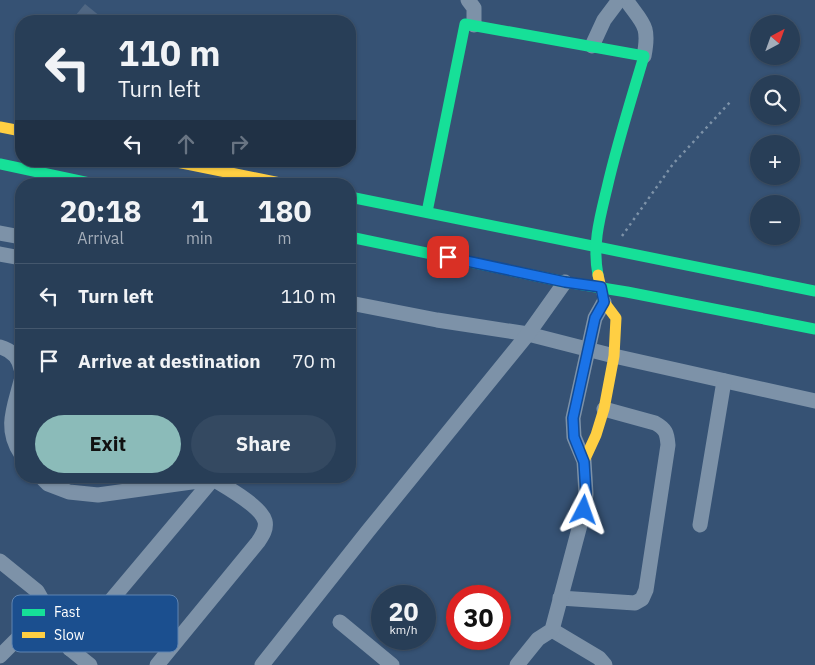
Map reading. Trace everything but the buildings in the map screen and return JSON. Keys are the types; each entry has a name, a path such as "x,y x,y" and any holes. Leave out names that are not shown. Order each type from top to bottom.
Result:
{"street":[{"path":"592,46 604,20 619,0"},
{"path":"584,462 596,435 604,409 614,356 616,318 603,295 598,272 597,228 612,165 648,37 646,29 626,0"},
{"path":"474,3 474,25"},
{"path":"427,212 465,24 644,56"},
{"path":"0,127 15,130"},
{"path":"0,164 66,178"},
{"path":"202,167 256,178"},
{"path":"356,198 815,291"},
{"path":"0,233 15,236"},
{"path":"356,238 565,282 603,295 815,329"},
{"path":"0,254 15,257"},
{"path":"262,665 374,523 528,334 565,282"},
{"path":"517,665 538,639 552,630 584,510 586,494 584,462 574,437 573,418 595,318 603,295"},
{"path":"356,304 437,320 528,334 614,356 815,401"},
{"path":"0,347 5,348 15,355"},
{"path":"700,525 724,381"},
{"path":"15,403 10,422 15,445"},
{"path":"560,598 635,603 642,599 646,590 668,445 667,433 663,427 655,423 604,409"},
{"path":"47,483 69,492 98,495 184,483"},
{"path":"115,595 210,483"},
{"path":"178,639 265,531 266,522 261,513 219,483"},
{"path":"0,561 37,591 39,595"},
{"path":"340,622 392,665"},
{"path":"552,630 599,658 605,665"},
{"path":"0,656 12,644"},
{"path":"74,652 90,665"},
{"path":"157,665 168,652"}],"path":[{"path":"611,251 673,164 731,101"}],"traffic: fast":[{"path":"427,212 465,24 644,56 624,122 599,220 596,242 598,275"},
{"path":"0,164 66,178"},
{"path":"356,198 815,291"},
{"path":"356,238 565,282 627,292 815,329"}],"traffic: slow":[{"path":"0,127 15,130"},
{"path":"201,167 256,178"},
{"path":"584,461 596,435 604,409 614,356 616,318 604,302 598,275"}],"route":[{"path":"448,257 565,282 601,287 604,302 595,318 573,418 574,437 584,462 586,494 584,510"}]}
